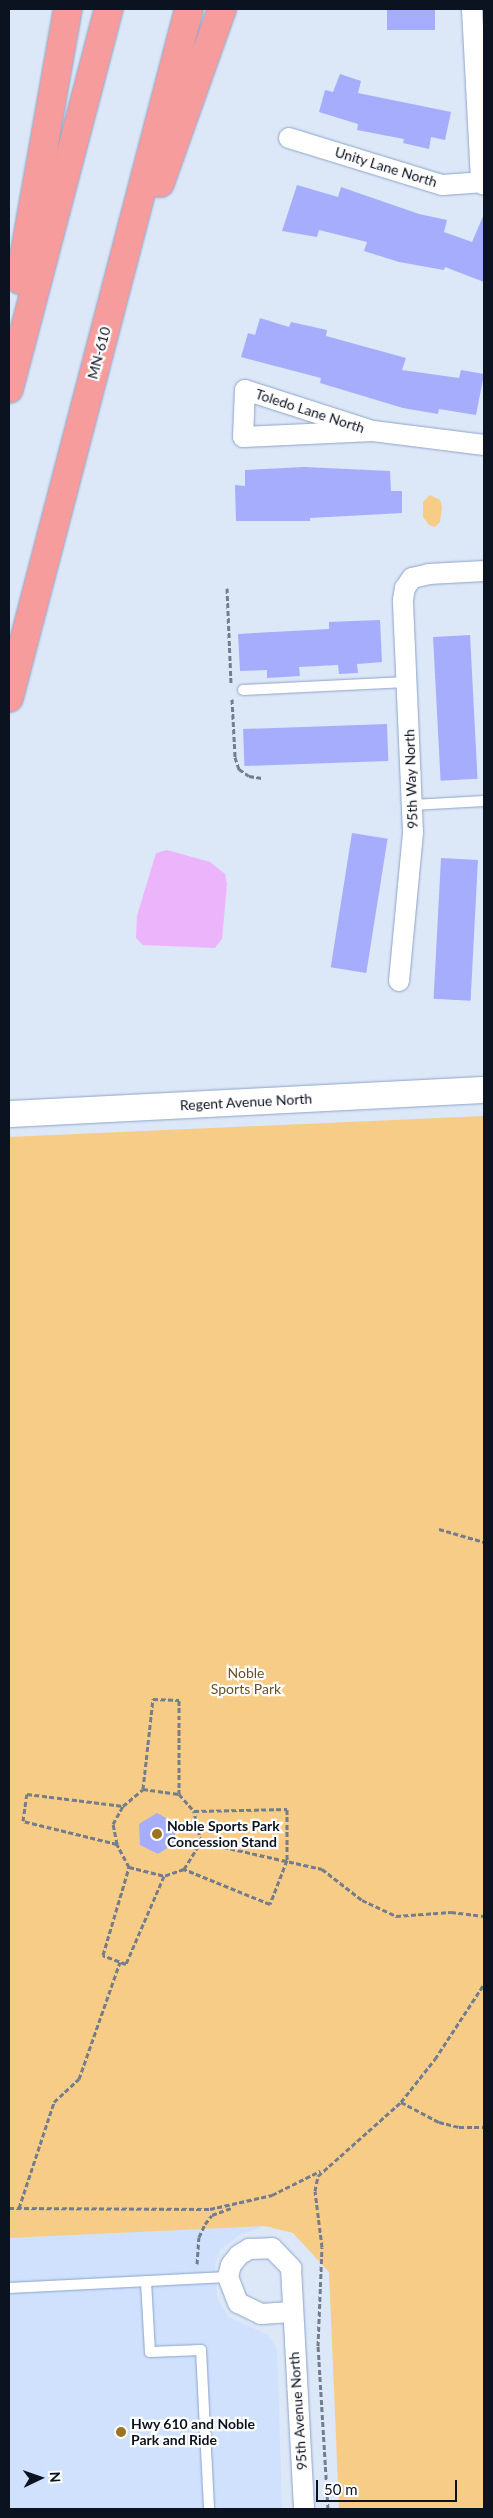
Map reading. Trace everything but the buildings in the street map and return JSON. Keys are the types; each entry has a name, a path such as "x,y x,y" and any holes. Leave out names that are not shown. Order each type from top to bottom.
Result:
{"highway":[{"path":"9,335 68,9"},
{"path":"9,389 109,9"},
{"name":"MN-610","path":"9,698 189,9"},
{"path":"97,361 222,9"}],"street":[{"path":"472,9 482,184"},
{"name":"Unity Lane North","path":"289,138 442,184 482,184"},
{"name":"Toledo Lane North","path":"373,431 245,390 243,437 373,431 484,445"},
{"name":"95th Way North","path":"399,981 413,805 403,600 412,578 429,574 484,571"},
{"name":"Regent Avenue North","path":"9,1114 484,1090"},
{"name":"95th Avenue North","path":"228,2277 231,2265 239,2255 249,2249 272,2248 291,2268 291,2312 304,2509"},
{"path":"228,2277 238,2303 248,2310 261,2314 291,2312"}],"lane":[{"path":"243,690 407,682"},
{"path":"413,805 484,801"},
{"path":"9,2288 228,2277"},
{"path":"146,2280 150,2352 201,2350 209,2509"}],"path":[{"path":"439,1529 484,1542"},
{"path":"164,1876 126,1964 103,1955 129,1866 117,1844 113,1824 122,1806 143,1789 153,1699 179,1700 179,1794"},
{"path":"129,1866 164,1876 184,1869 201,1842 194,1811 179,1794 143,1789"},
{"path":"117,1844 23,1821 27,1794 122,1806"},
{"path":"184,1869 270,1904 287,1860 287,1809 194,1811"},
{"path":"201,1842 322,1869 362,1900 388,1914 414,1916 451,1912 484,1916"},
{"path":"19,2208 54,2102 79,2079 120,1962"},
{"path":"198,2278 199,2237 212,2215 272,2195 323,2170 359,2142 401,2102 436,2059 484,1984"},
{"path":"401,2102 439,2122 459,2128 484,2127"},
{"path":"323,2170 315,2191 322,2222 318,2346 328,2509"},
{"path":"9,2208 210,2210 239,2205"}],"shaded area":[{"path":"167,850 210,862 225,874 227,884 222,939 215,948 143,945 136,938 137,916 156,853"},
{"name":"Hwy 610 and Noble Park and Ride","path":"265,2226 239,2235 220,2250 215,2264 217,2298 228,2317 268,2335 277,2349 282,2509 9,2509 9,2238"}],"green space":[{"path":"430,495 440,500 442,507 440,522 435,527 429,525 423,517 423,502"},
{"name":"Noble Sports Park","path":"484,1116 484,2509 339,2509 329,2272 293,2233 265,2226 9,2238 9,1137"}],"place":[{"name":"Noble Sports Park Concession Stand","path":"157,1834"},
{"name":"Hwy 610 and Noble Park and Ride","path":"121,2432"}]}
